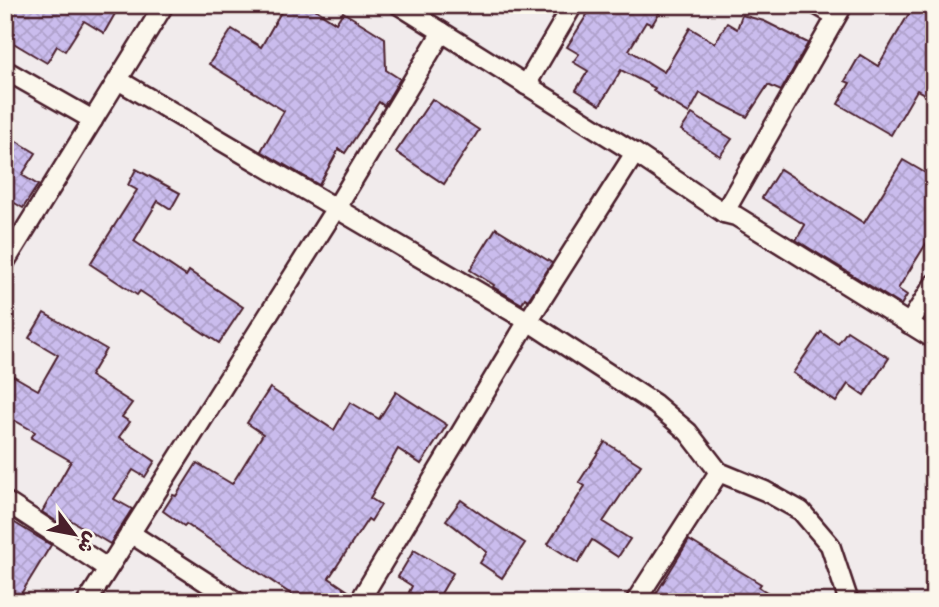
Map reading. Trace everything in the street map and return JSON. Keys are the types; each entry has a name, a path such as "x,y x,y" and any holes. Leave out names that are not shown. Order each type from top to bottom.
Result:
{"street":[{"path":"5,262 164,5"},
{"path":"399,5 635,153 724,213 736,216 934,339"},
{"path":"526,85 573,5"},
{"path":"724,213 839,11 817,5"},
{"path":"87,602 336,208 442,32"},
{"path":"5,70 93,120"},
{"path":"118,80 528,321 655,404 688,432 719,472 801,511 830,545 849,602"},
{"path":"359,602 528,321 635,153"},
{"path":"909,324 934,284"},
{"path":"635,602 719,472"},
{"path":"5,501 107,568"},
{"path":"130,533 237,602"}],"building":[{"path":"5,5 120,5 104,33 84,21 65,51 57,46 47,63 5,38"},
{"path":"285,5 309,5 336,23 343,12 385,38 386,70 400,79 384,106 379,102 345,153 339,149 319,185 261,151 284,111 209,64 232,29 261,47"},
{"path":"593,5 664,5 652,25 646,22 629,50 664,72 690,28 715,43 727,23 737,29 742,15 764,21 808,43 781,91 768,85 747,117 700,93 689,113 653,91 655,88 621,70 600,105 576,90 588,71 573,62 579,54 567,47"},
{"path":"914,5 934,5 934,86 928,96 917,90 891,135 838,104 850,83 845,81 860,55 878,66"},
{"path":"432,99 479,130 444,184 396,152"},
{"path":"692,114 732,139 720,156 681,130"},
{"path":"5,134 36,153 22,175 38,185 23,208 8,199 5,204"},
{"path":"903,160 934,178 934,231 898,289 907,295 901,305 796,240 805,225 762,198 780,169 864,223"},
{"path":"136,169 180,193 171,209 158,201 134,241 186,276 189,271 243,307 219,343 140,291 137,295 90,264 137,190 128,185"},
{"path":"496,228 552,263 528,300 525,298 522,304 470,270"},
{"path":"44,313 106,349 90,376 132,403 122,417 130,422 119,437 155,461 145,477 133,470 114,499 132,509 110,544 67,518 62,525 42,512 71,461 31,438 35,432 5,415 5,371 38,390 58,355 29,338"},
{"path":"847,331 889,358 864,395 848,384 836,402 793,373 821,332 838,344"},
{"path":"270,388 334,430 350,402 379,419 396,392 447,425 421,464 398,449 370,498 381,505 371,521 368,519 329,578 351,593 348,602 303,602 163,511 197,463 232,484 263,434 247,423"},
{"path":"605,442 641,465 603,522 630,539 618,557 592,540 578,563 548,544 585,486 579,482"},
{"path":"461,500 525,543 502,578 480,563 487,552 446,520"},
{"path":"5,517 51,545 16,602 5,602"},
{"path":"689,540 761,584 759,587 782,602 651,602"},
{"path":"414,550 453,573 436,602 426,602 409,592 412,586 398,577"}]}
